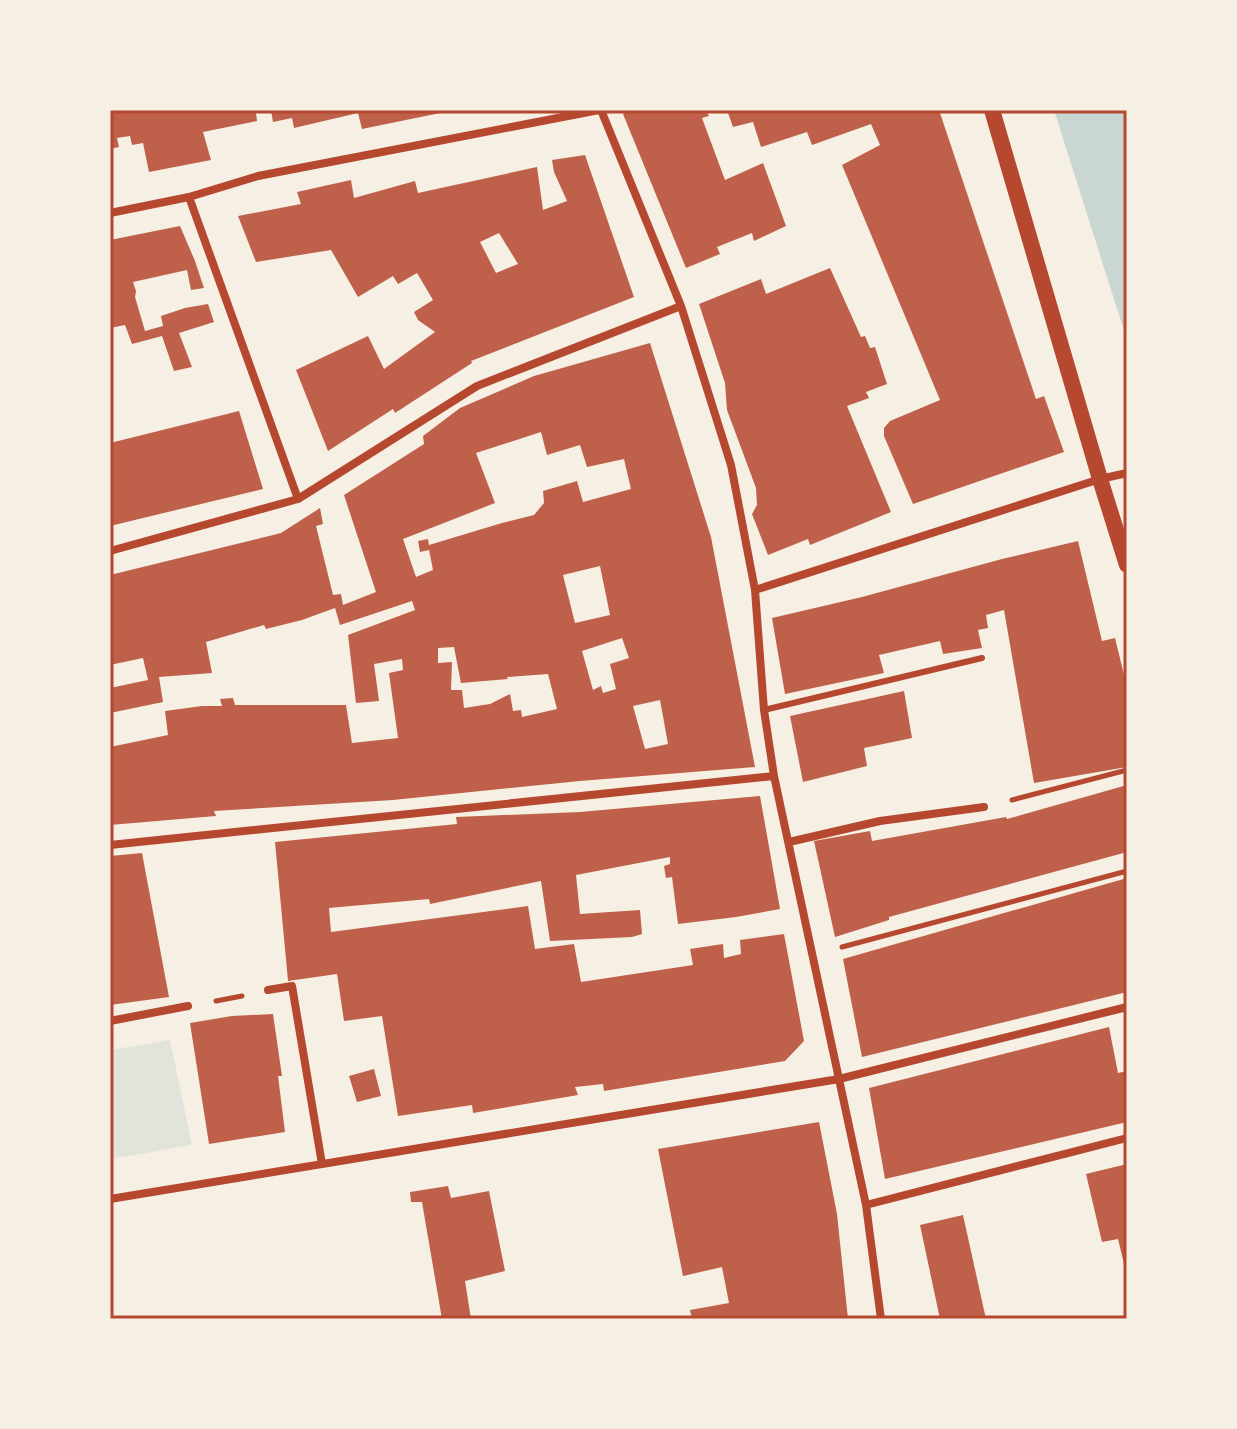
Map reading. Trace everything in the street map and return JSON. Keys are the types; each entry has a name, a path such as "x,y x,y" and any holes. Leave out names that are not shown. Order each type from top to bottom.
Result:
{"main road":[{"path":"992,110 1127,565"}],"street":[{"path":"110,213 189,197 258,176 600,110 681,306 731,465 755,590 764,710 774,776 866,1205 881,1319"},
{"path":"189,197 298,499"},
{"path":"110,551 298,499 477,386 681,306"},
{"path":"755,590 1127,473"},
{"path":"110,845 774,776"},
{"path":"789,842 880,821 984,807"},
{"path":"268,990 292,986 322,1164"},
{"path":"110,1021 188,1006"},
{"path":"110,1199 839,1079 1127,1007"},
{"path":"866,1205 1127,1138"}],"lane":[{"path":"764,710 982,658"}],"path":[{"path":"984,807 1127,770"},
{"path":"812,955 1127,871"},
{"path":"188,1006 268,990"}],"shaded area":[{"path":"1054,110 1127,110 1127,340"},
{"path":"170,1040 192,1145 110,1159 110,1050"}],"building":[{"path":"110,110 262,111 256,113 257,121 203,132 211,160 149,172 143,143 132,145 130,136 117,138 119,147 110,149"},
{"path":"271,110 450,111 362,129 358,113 294,128 292,118 273,122"},
{"path":"628,110 706,110 709,116 702,118 725,180 763,163 786,226 754,241 752,233 717,247 720,254 686,268 623,114"},
{"path":"727,110 939,110 1036,399 1044,396 1064,452 913,504 884,436 884,428 890,421 940,400 842,165 880,145 871,124 812,145 807,132 761,147 753,122 733,127"},
{"path":"585,155 634,297 471,361 395,413 393,409 328,451 296,370 368,336 384,369 435,332 418,320 414,312 433,300 417,273 398,284 393,276 358,297 331,250 256,262 238,216 301,204 297,192 351,180 354,198 415,181 418,193 537,167 543,210 567,201 552,160","holes":["499,233 518,264 496,273 480,242"]},
{"path":"180,226 204,288 191,290 187,270 133,282 145,331 163,326 161,316 208,304 214,322 179,333 192,367 174,371 162,336 132,344 125,325 110,328 110,240"},
{"path":"830,268 861,337 865,336 870,348 875,347 887,384 866,392 869,398 847,406 891,512 810,545 808,539 768,555 752,514 757,505 756,488 727,410 725,383 699,304 761,279 766,294"},
{"path":"650,343 711,537 755,767 393,800 214,811 216,816 110,825 110,747 168,735 165,711 222,706 220,699 233,698 235,705 346,705 352,743 398,738 389,673 403,670 402,659 374,664 379,701 356,703 348,635 415,610 412,601 340,625 335,608 302,620 266,629 264,625 206,642 212,673 159,677 163,702 110,713 110,688 148,680 143,658 110,665 110,575 281,533 320,508 323,524 316,526 333,595 341,594 343,605 376,592 344,495 424,444 423,436 460,408 534,376","holes":["541,432 547,455 580,445 587,467 624,459 631,489 583,502 577,481 543,491 544,503 534,515 429,545 428,539 418,541 420,552 429,550 433,570 416,577 403,539 495,503 476,453","600,566 610,615 575,623 563,575","622,638 629,658 610,664 616,689 603,693 601,686 593,690 582,651","454,647 461,683 548,674 557,709 522,717 521,710 513,711 510,694 490,704 464,708 462,690 451,690 452,662 438,663 438,648","660,700 668,744 645,749 633,706"]},
{"path":"239,411 263,489 110,526 110,443"},
{"path":"1078,541 1102,641 1115,638 1127,687 1127,767 1034,783 1004,610 986,615 988,628 978,630 982,648 943,654 940,641 879,655 884,673 785,694 772,618"},
{"path":"904,691 912,738 864,748 867,766 803,782 790,716"},
{"path":"1127,785 1127,852 889,917 889,920 835,937 814,841 870,831 872,841 1007,819"},
{"path":"760,796 780,909 678,924 672,877 666,878 664,866 670,864 670,857 576,875 580,914 640,910 642,934 632,937 550,941 541,881 430,904 429,899 329,908 331,932 528,906 535,949 574,944 581,982 693,965 690,949 723,944 724,958 741,954 740,940 784,934 804,1041 785,1061 604,1091 603,1084 575,1087 578,1095 473,1113 472,1105 398,1116 382,1016 344,1021 337,974 288,981 275,842 457,824 456,817 580,812"},
{"path":"142,853 169,997 110,1005 110,856"},
{"path":"1127,878 1127,992 862,1057 843,959"},
{"path":"273,1014 282,1076 278,1076 285,1132 209,1144 190,1023 232,1016"},
{"path":"1109,1027 1118,1073 1127,1071 1127,1122 885,1179 869,1088"},
{"path":"374,1069 381,1096 357,1102 349,1076"},
{"path":"819,1122 837,1214 848,1319 692,1319 690,1310 729,1303 722,1267 683,1276 658,1149"},
{"path":"1127,1164 1127,1263 1124,1264 1118,1239 1102,1242 1086,1174"},
{"path":"448,1186 451,1198 489,1191 505,1271 465,1281 471,1319 442,1319 422,1202 411,1202 410,1192"},
{"path":"963,1215 986,1319 940,1319 920,1225"}]}
